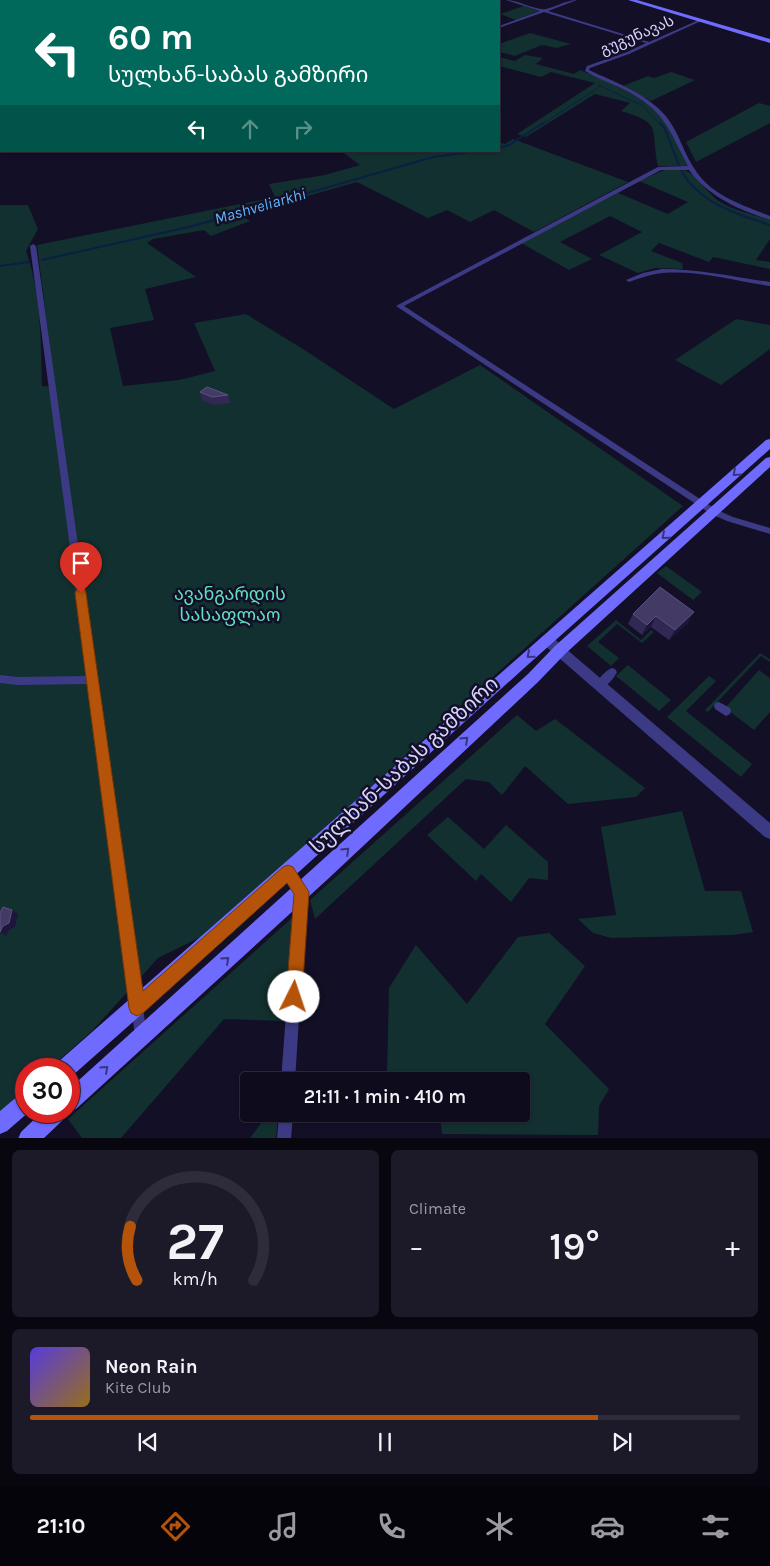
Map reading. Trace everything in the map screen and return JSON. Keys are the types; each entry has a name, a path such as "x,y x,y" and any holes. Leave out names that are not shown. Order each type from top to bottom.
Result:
{"main road":[{"path":"631,0 770,41"},
{"name":"სულხან-საბას გამზირი","path":"78,1058 137,1008 770,442"},
{"name":"სულხან-საბას გამზირი","path":"80,1092 301,892 533,678 560,650 770,462"},
{"path":"0,1124 15,1111"},
{"path":"28,1138 45,1123"}],"street":[{"path":"508,0 649,43"},
{"path":"500,27 575,0"},
{"name":"გუგუნავას","path":"691,168 674,130 655,107 636,95 586,71 588,67 700,20"},
{"path":"770,218 730,202 712,190 691,168 660,168 399,306 714,512 770,531"},
{"path":"33,246 141,1036"},
{"path":"629,280 640,274 659,271 684,271 770,284"},
{"path":"547,640 770,832"},
{"path":"600,685 612,672"},
{"path":"0,679 92,680"},
{"path":"288,872 301,892 289,1072"},
{"path":"284,1138 285,1122"}],"green space":[{"path":"524,6 539,11 516,20 500,14"},
{"path":"530,33 571,44 557,48 542,45 515,56 500,52 500,44"},
{"path":"525,55 543,58 536,64 574,74 580,70 631,93 664,119 677,140 689,166 658,166 653,129 649,124 644,120 621,111 630,103 595,94 526,137 517,134 595,83 551,72 541,77 500,66 500,57 515,61"},
{"path":"671,72 695,80 651,101 623,86 648,76 654,78"},
{"path":"759,103 770,106 770,123 696,162 686,142"},
{"name":"ავანგარდის სასაფლაო","path":"513,139 628,182 534,232 494,210 470,222 447,210 428,218 357,182 241,215 250,221 211,236 204,230 153,239 147,243 196,277 145,289 154,320 110,328 123,386 179,380 215,371 194,323 246,314 394,409 480,365 683,506 207,934 158,958 92,1031 61,1058 15,1058 15,1099 0,1112 0,205 28,205 38,229 26,251 35,284 42,386 55,387 37,245 275,197 269,184 325,175 360,165 342,152 500,152 500,142 505,144"},
{"path":"673,168 690,173 709,193 727,206 770,220 770,239 756,260 770,262 770,269 713,257 709,262 659,243 651,251 682,263 683,269 655,268 638,273 599,255 642,232 610,216 560,242 592,259 569,270 521,243 618,193 668,214 688,202 639,181"},
{"path":"736,319 770,325 770,349 721,385 675,360"},
{"path":"666,566 702,592 693,600 657,573"},
{"path":"616,620 641,640 651,630 654,632 642,643 617,624 598,642 619,658 611,666 587,646"},
{"path":"760,653 770,659 770,662 761,656 708,712 705,710"},
{"path":"628,665 671,700 659,711 616,676"},
{"path":"759,670 770,678 770,712 754,730 725,708"},
{"path":"709,676 716,681 686,711 752,764 741,777 667,717"},
{"path":"517,715 536,731 555,719 645,788 636,797 568,804 525,766 502,795 489,782 466,779 315,919 310,900"},
{"path":"682,811 705,891 741,891 753,932 733,935 611,938 593,933 578,919 616,915 601,827"},
{"path":"448,817 484,849 506,825 548,862 548,880 529,878 511,902 481,874 476,881 427,835"},
{"path":"293,917 284,1021 224,1019 121,1138 82,1138 71,1123 80,1123 80,1108"},
{"path":"549,933 585,966 545,1024 609,1089 599,1106 598,1135 442,1134 441,1122 530,1122 530,1072 387,1072 389,988 416,945 467,1004 518,937"},
{"path":"262,1122 277,1122 276,1138 250,1138"}],"building":[{"path":"207,387 228,395 212,397 200,392"},
{"path":"660,587 694,612 675,630 656,616 647,625 633,614"},
{"path":"3,907 12,910 9,923 3,926 0,932 0,913"}],"waterway":[{"name":"Mashveliarkhi","path":"541,125 601,86"},
{"path":"601,86 643,106 661,125"},
{"name":"Mashveliarkhi","path":"500,148 509,145 543,123"},
{"path":"660,123 665,129 679,165"},
{"name":"Mashveliarkhi","path":"42,260 193,226 433,157 470,152"},
{"path":"681,170 698,191 708,199 720,206 770,225"},
{"name":"Mashveliarkhi","path":"0,266 29,262"}],"route":[{"path":"81,593 137,1008 288,872 301,892 294,997"}]}
